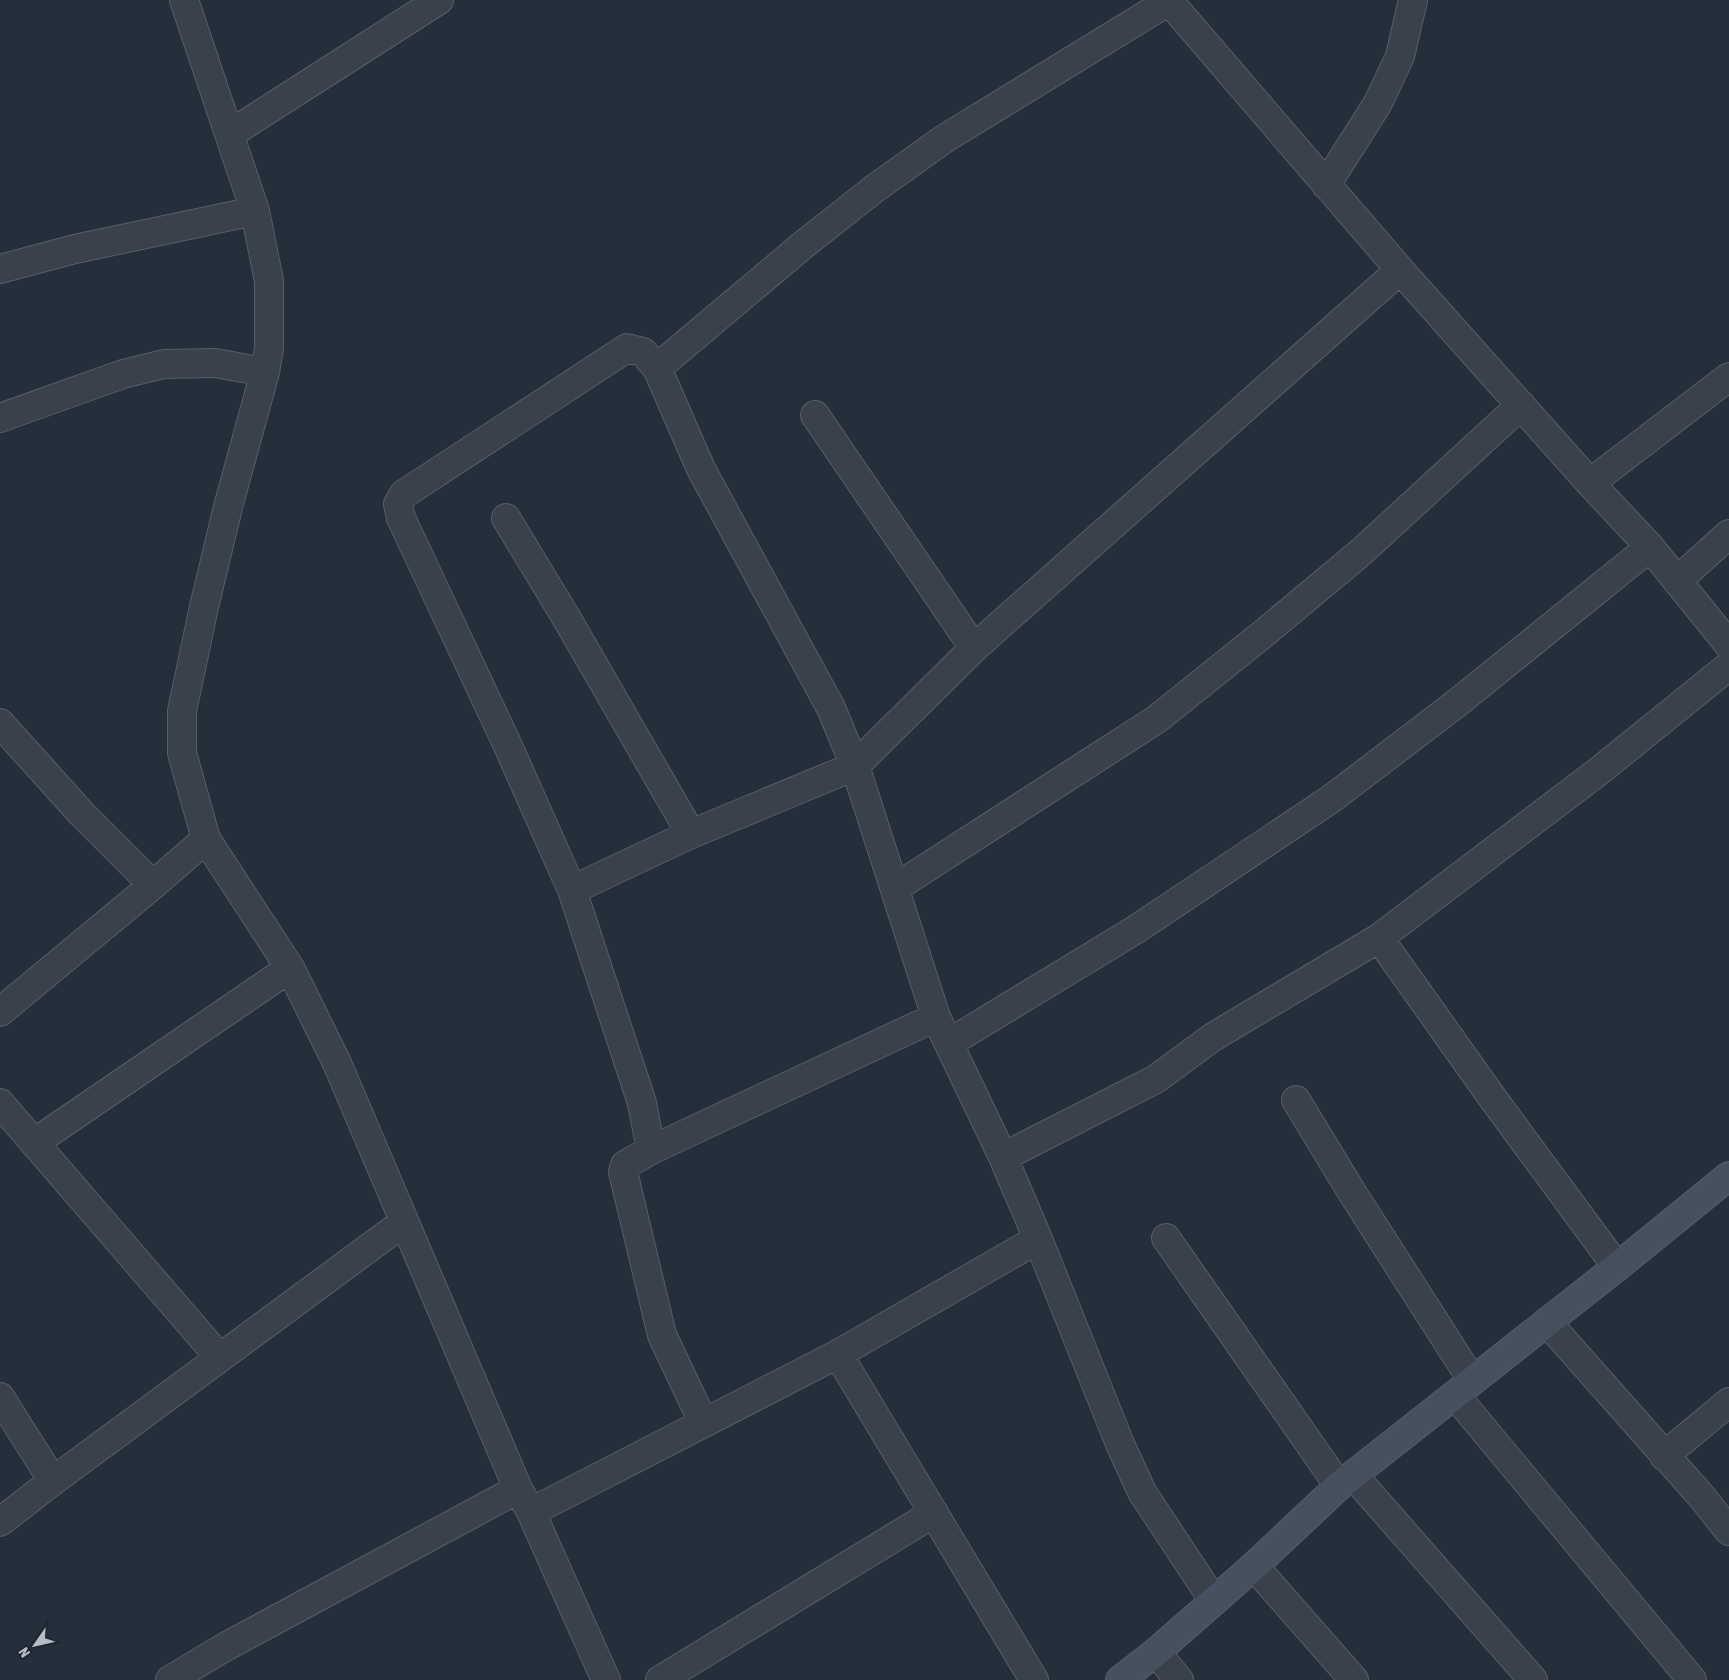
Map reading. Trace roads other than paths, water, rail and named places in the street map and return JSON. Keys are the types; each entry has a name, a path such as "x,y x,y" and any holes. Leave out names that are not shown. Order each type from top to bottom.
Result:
{"street":[{"path":"184,0 255,211 269,281 269,348 265,372 222,534 182,712 182,753 206,839 290,968 337,1063 518,1488 531,1512 606,1680"},
{"path":"230,134 438,0"},
{"path":"657,368 803,245 874,189 944,139 1168,0 1400,270 1590,483 1650,547 1729,645"},
{"path":"1326,185 1378,103 1400,56 1413,0"},
{"path":"0,269 75,249 255,211"},
{"path":"572,890 691,834 854,766 974,648 1400,270"},
{"path":"651,1150 642,1103 572,890 508,746 400,518 398,504 404,494 626,348 643,352 657,368 701,469 831,708 854,766 936,1017 1003,1157 1120,1444 1142,1492 1214,1601"},
{"path":"0,418 123,374 164,364 215,363 265,372"},
{"path":"1590,483 1729,377"},
{"path":"894,888 1157,719 1360,553 1521,405"},
{"path":"815,415 974,648"},
{"path":"506,518 567,619 691,834"},
{"path":"1677,581 1729,534"},
{"path":"949,1044 1135,930 1331,799 1457,703 1650,547"},
{"path":"1003,1157 1156,1079 1214,1037 1379,938 1599,771 1729,666"},
{"path":"0,723 82,813 153,885"},
{"path":"0,1012 206,839"},
{"path":"1379,938 1494,1100 1617,1267"},
{"path":"34,1143 290,968"},
{"path":"703,1422 662,1335 623,1172 625,1165 651,1150 936,1017"},
{"path":"1296,1100 1353,1194 1463,1387 1692,1680"},
{"path":"0,1103 220,1358"},
{"path":"1120,1680 1156,1652 1254,1566 1346,1480 1617,1267 1729,1176"},
{"path":"0,1522 404,1222"},
{"path":"1166,1238 1346,1480 1533,1680"},
{"path":"531,1512 838,1354 1038,1239"},
{"path":"1547,1322 1702,1497 1729,1532"},
{"path":"838,1354 1034,1680"},
{"path":"0,1397 53,1481"},
{"path":"1664,1456 1729,1402"},
{"path":"170,1680 234,1642 518,1488"},
{"path":"660,1680 934,1513"},
{"path":"1254,1566 1354,1680"},
{"path":"1156,1652 1179,1680"}]}
